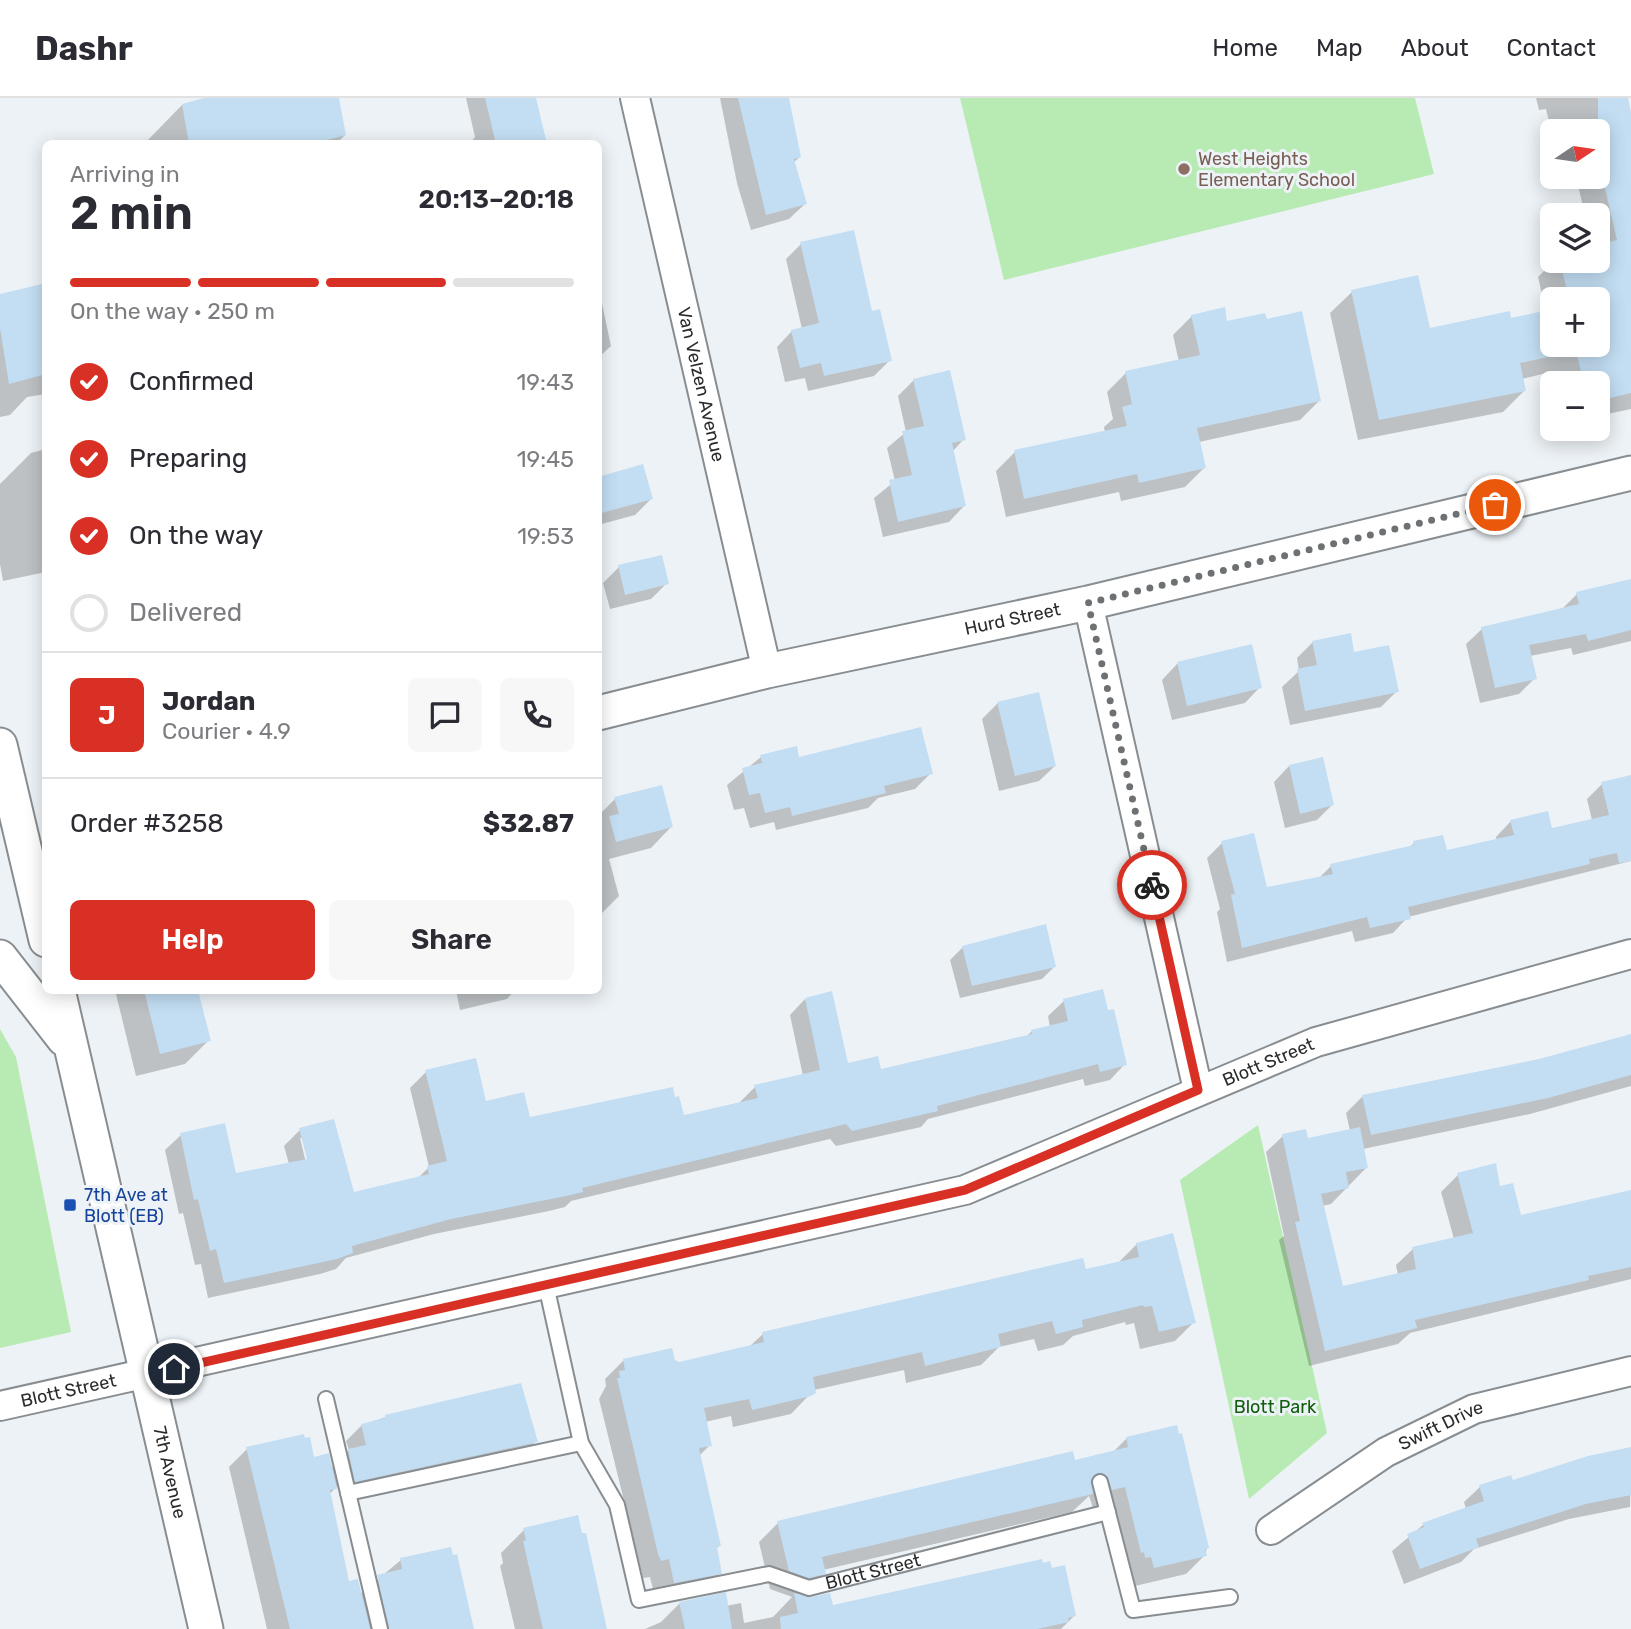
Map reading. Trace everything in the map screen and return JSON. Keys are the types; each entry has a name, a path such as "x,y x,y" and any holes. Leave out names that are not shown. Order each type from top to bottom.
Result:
{"street":[{"name":"Van Velzen Avenue","path":"635,98 767,671"},
{"name":"Hurd Street","path":"602,712 767,671 1088,603 1631,473"},
{"path":"1088,603 1198,1090"},
{"path":"0,745 42,925"},
{"name":"Blott Street","path":"0,1406 965,1190 1316,1042 1631,954"},
{"path":"0,957 71,1049"},
{"name":"7th Avenue","path":"59,994 206,1629"},
{"name":"Swift Drive","path":"1271,1530 1385,1452 1474,1409 1631,1371"}],"lane":[{"name":"Blott Street","path":"546,1285 581,1443 617,1505 639,1600 769,1574 809,1588 1108,1512"},
{"path":"326,1399 380,1629"},
{"path":"348,1493 581,1443"},
{"path":"1100,1482 1133,1610 1230,1597"}],"green space":[{"path":"960,98 1415,98 1434,174 1004,280"},
{"path":"0,1029 16,1057 71,1332 0,1348"},
{"name":"Blott Park","path":"1258,1125 1327,1433 1249,1499 1180,1180"}],"building":[{"path":"204,98 339,98 346,135 327,140 188,140 182,104"},
{"path":"485,98 536,98 546,140 495,140"},
{"path":"738,98 789,98 801,157 794,159 807,204 766,215"},
{"path":"1598,98 1628,98 1631,112 1631,393 1610,398 1610,371 1581,371 1578,357 1610,357 1610,287 1566,287 1563,273 1610,273 1610,242 1617,240 1605,189 1610,189 1610,119 1598,119"},
{"path":"854,230 872,311 880,309 892,361 824,376 821,363 800,368 791,330 819,323 800,242"},
{"path":"1418,275 1430,328 1510,311 1511,318 1540,312 1540,357 1548,357 1520,363 1526,391 1379,420 1351,290"},
{"path":"42,284 42,375 9,384 0,328 0,294"},
{"path":"1225,307 1227,321 1265,313 1267,319 1302,311 1321,401 1197,428 1206,468 1139,483 1137,474 1024,499 1014,450 1127,426 1122,407 1132,404 1125,371 1200,355 1191,315"},
{"path":"950,370 966,440 952,443 966,506 898,522 889,480 912,475 902,431 924,426 913,379"},
{"path":"643,464 653,499 602,513 602,476"},
{"path":"662,555 669,584 625,595 618,565"},
{"path":"1631,579 1631,630 1588,641 1586,634 1529,645 1537,679 1495,688 1481,627 1579,604 1576,592"},
{"path":"1351,633 1354,652 1389,645 1399,692 1305,711 1297,669 1317,665 1312,641"},
{"path":"1252,644 1262,688 1187,706 1177,662"},
{"path":"1039,692 1056,766 1015,776 997,702"},
{"path":"921,727 933,774 884,786 886,793 792,816 790,807 765,813 760,793 749,795 742,768 762,763 760,755 797,746 799,757"},
{"path":"1323,757 1334,805 1300,814 1289,765"},
{"path":"1631,775 1631,861 1619,863 1617,853 1589,859 1590,864 1408,907 1411,919 1370,928 1367,917 1242,948 1231,895 1235,894 1221,841 1254,833 1267,887 1333,874 1330,864 1414,845 1413,841 1443,835 1447,850 1514,835 1510,820 1548,811 1552,828 1609,815 1601,782"},
{"path":"662,785 673,827 616,842 609,816 619,814 614,797"},
{"path":"1046,924 1056,967 972,986 962,946"},
{"path":"1103,989 1108,1010 1114,1009 1127,1065 1100,1072 1098,1064 937,1106 938,1111 852,1131 846,1124 582,1188 583,1192 451,1219 352,1246 353,1253 337,1259 224,1283 216,1249 210,1251 198,1199 194,1200 180,1133 225,1123 236,1173 307,1159 299,1128 334,1119 354,1192 429,1174 427,1166 447,1161 425,1070 476,1058 486,1101 524,1092 530,1117 673,1087 675,1097 679,1096 684,1115 758,1098 754,1085 820,1070 805,998 832,991 848,1063 878,1056 881,1069 1032,1034 1031,1030 1068,1021 1063,999"},
{"path":"145,994 199,994 211,1041 160,1054"},
{"path":"1631,1034 1631,1075 1548,1098 1371,1135 1362,1095 1539,1059"},
{"path":"1360,1127 1368,1168 1346,1172 1349,1188 1321,1194 1343,1286 1416,1269 1412,1247 1473,1233 1457,1173 1496,1163 1500,1186 1513,1183 1521,1215 1631,1190 1631,1267 1588,1276 1589,1280 1415,1320 1417,1328 1325,1351 1295,1222 1300,1221 1282,1134 1306,1129 1308,1138"},
{"path":"1173,1233 1196,1323 1159,1332 1152,1306 1143,1305 1082,1320 1083,1327 1056,1334 1052,1321 998,1334 1001,1347 925,1366 922,1352 813,1377 816,1393 811,1396 752,1410 749,1399 704,1408 712,1446 699,1448 721,1546 717,1547 722,1574 674,1583 669,1559 661,1561 658,1554 617,1378 620,1378 619,1371 625,1370 623,1359 672,1348 675,1360 679,1362 764,1342 762,1332 1083,1258 1086,1269 1139,1257 1136,1243"},
{"path":"521,1383 538,1442 355,1482 348,1449 366,1445 361,1424 385,1418 385,1415"},
{"path":"1177,1425 1179,1434 1182,1433 1209,1548 1205,1549 1207,1556 1154,1568 1151,1557 1145,1558 1144,1552 1141,1553 1125,1487 1112,1490 1107,1476 1098,1473 1091,1480 1093,1494 822,1557 826,1574 809,1578 789,1571 777,1521 1073,1451 1075,1460 1128,1447 1126,1437"},
{"path":"304,1434 305,1438 310,1437 314,1457 329,1453 337,1489 330,1490 349,1581 358,1579 370,1629 290,1629 246,1447"},
{"path":"1631,1447 1631,1495 1586,1504 1476,1539 1479,1547 1420,1569 1407,1534 1424,1527 1422,1523 1484,1501 1479,1485 1511,1475 1513,1480 1588,1456"},
{"path":"578,1515 582,1533 586,1533 607,1629 543,1629 523,1541 526,1540 523,1528"},
{"path":"451,1547 453,1555 457,1554 474,1629 389,1629 377,1575 402,1569 400,1558"},
{"path":"1042,1559 1043,1563 1050,1561 1052,1568 1065,1565 1076,1616 1068,1618 1069,1622 1037,1629 781,1629 780,1617 798,1613 794,1593 811,1597 830,1593 833,1605"},
{"path":"726,1592 732,1629 685,1629 679,1602"}],"way so far":[{"path":"1152,885 1088,603 1495,505"}],"place":[{"name":"West Heights Elementary School","path":"1184,169"},
{"name":"7th Ave at Blott (EB)","path":"70,1205"}],"route":[{"path":"174,1369 965,1190 1198,1090 1152,885"}]}
